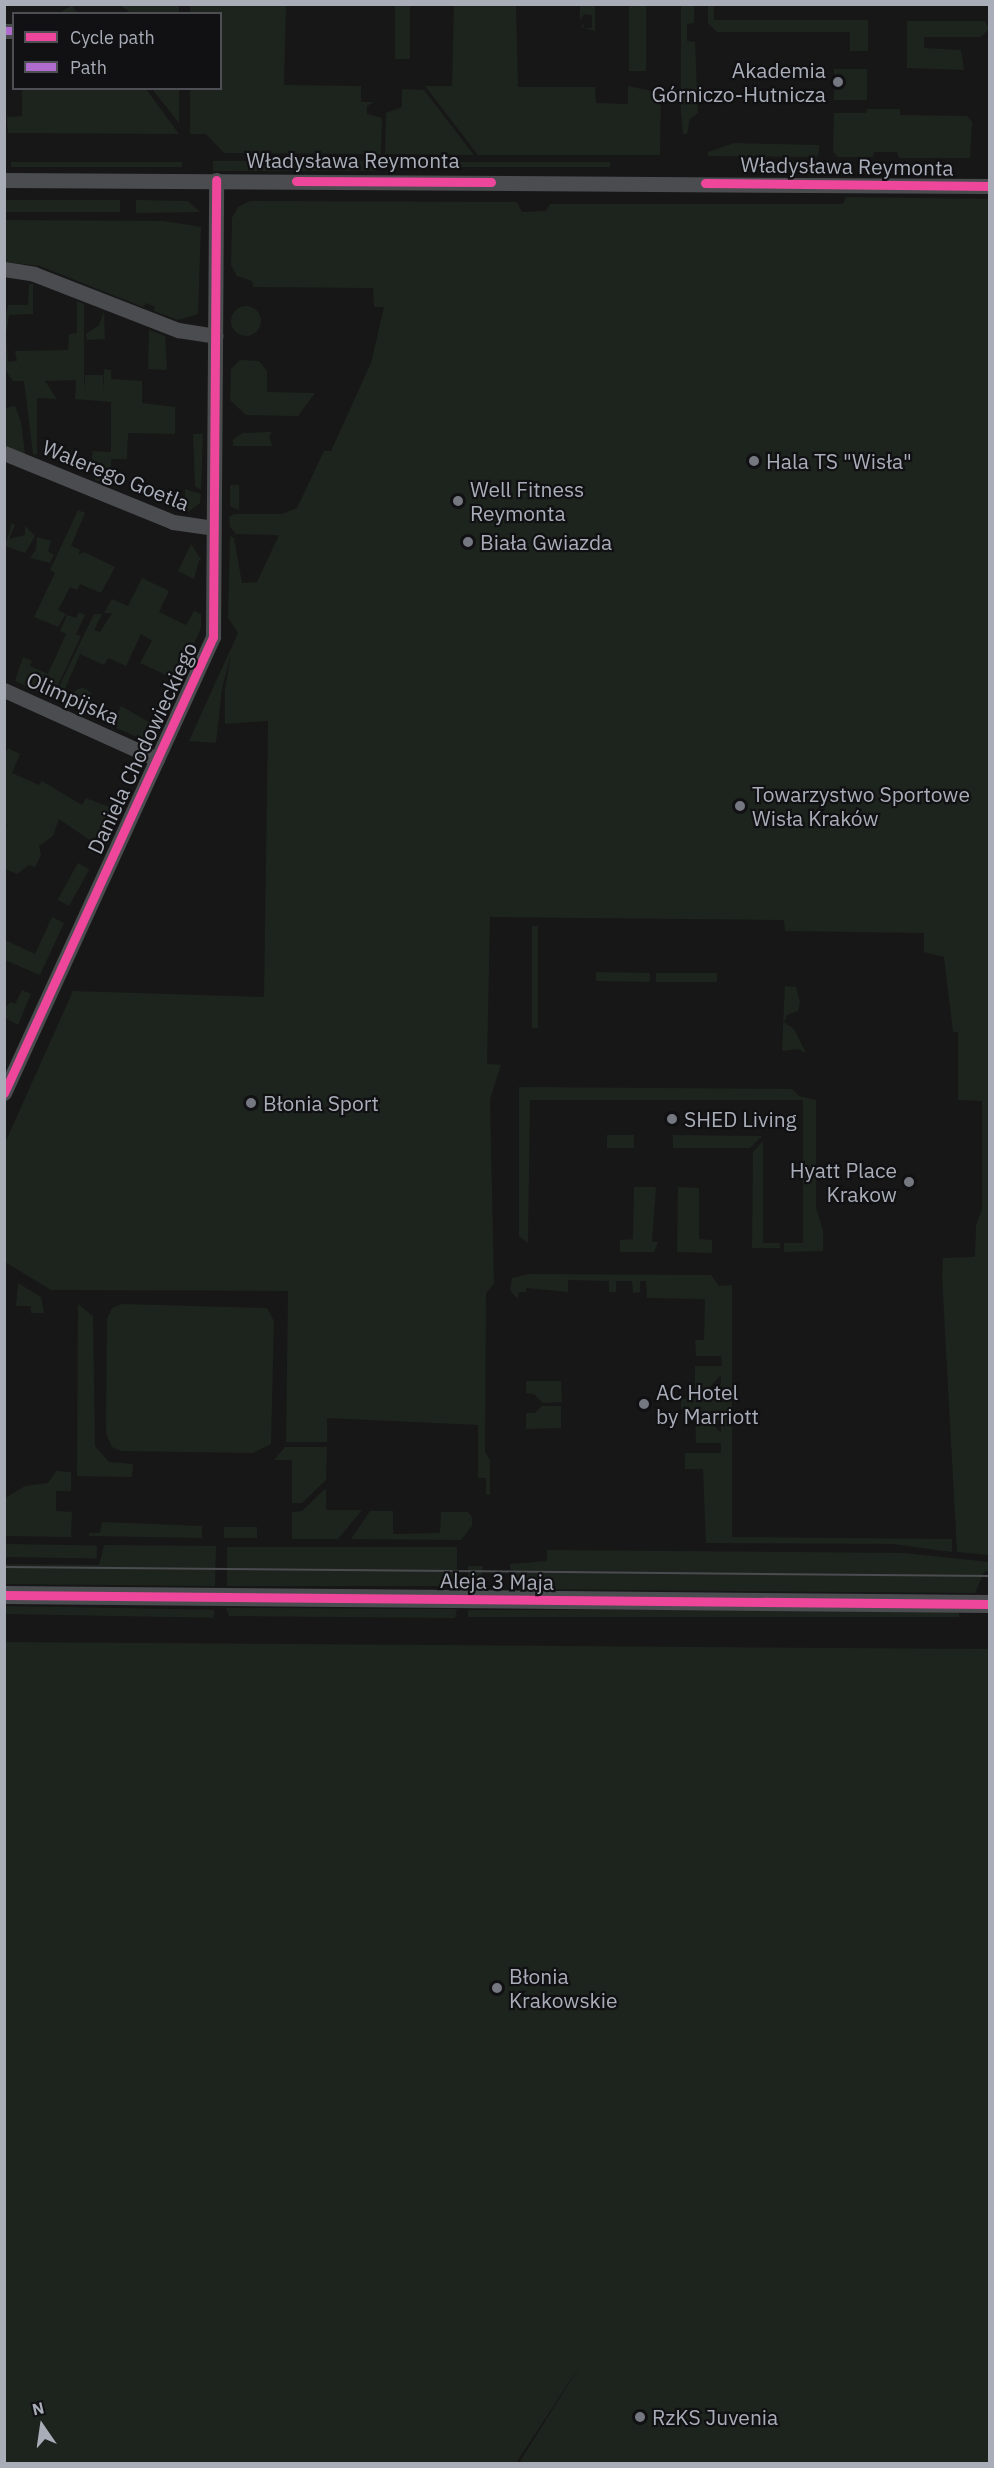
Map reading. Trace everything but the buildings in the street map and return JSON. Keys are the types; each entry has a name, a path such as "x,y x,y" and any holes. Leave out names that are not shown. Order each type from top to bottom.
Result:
{"street":[{"name":"Władysława Reymonta","path":"4,180 990,186"},
{"name":"Daniela Chodowieckiego","path":"4,1093 213,637 216,180"},
{"path":"4,269 34,274 178,330 216,336"},
{"name":"Walerego Goetla","path":"4,453 173,522 214,528"},
{"name":"Olimpijska","path":"4,690 157,759"},
{"name":"Aleja 3 Maja","path":"4,1595 990,1604"}],"shaded area":[{"path":"708,4 714,5 714,20 868,20 868,51 850,51 850,32 717,32 708,23"},
{"path":"72,5 76,12 61,12"},
{"path":"120,5 179,5 179,12 130,12"},
{"path":"190,5 286,5 284,85 361,86 361,102 374,102 367,106 367,114 382,118 381,154 224,153 206,134 190,134 190,90 222,90 222,12 190,12"},
{"path":"395,5 410,5 410,59 395,59"},
{"path":"454,5 516,5 518,87 595,87 596,103 628,104 628,86 661,93 660,155 478,155 425,86 452,86"},
{"path":"580,5 595,5 595,31 584,28 592,28 592,15 584,14 580,21"},
{"path":"629,5 646,5 646,71 629,71"},
{"path":"681,5 694,5 694,23 687,24 687,41 695,42 698,113 690,119 687,134 683,134 681,111"},
{"path":"907,21 985,21 989,29 981,37 924,37 924,48 961,50 964,70 907,68"},
{"path":"834,69 867,69 867,100 834,100"},
{"path":"402,89 424,90 474,155 385,154 386,113 402,107"},
{"path":"22,90 147,90 179,134 8,133 7,117 22,116"},
{"path":"153,90 179,90 179,123"},
{"path":"867,109 900,109 900,115 967,116 972,122 970,158 899,158 897,152 874,152 873,157 838,157 833,152 834,113 866,113"},
{"path":"734,143 819,145 819,152 817,157 708,156 708,152"},
{"path":"213,161 377,161 377,171 213,171"},
{"path":"11,162 182,162 182,167 11,167"},
{"path":"382,162 610,162 610,167 382,167"},
{"name":"Towarzystwo Sportowe Wisła Kraków","path":"846,197 989,199 989,1555 957,1552 942,1276 943,1258 975,1257 976,1226 982,1209 982,1101 958,1100 958,1032 953,1032 944,957 924,952 924,933 785,931 784,920 490,917 487,1064 501,1065 490,1099 494,1284 486,1293 485,1452 490,1460 490,1495 486,1494 486,1478 478,1478 478,1425 327,1418 327,1442 286,1442 288,1291 51,1290 5,1262 5,1143 73,991 264,997 268,721 225,724 225,689 231,655 222,688 216,743 189,741 238,633 228,618 230,536 234,538 242,583 257,582 279,535 236,534 230,527 229,517 234,514 282,514 297,508 324,451 331,451 371,363 384,307 374,307 373,288 253,287 252,281 237,276 231,265 232,218 238,207 250,201 517,202 522,212 546,211 550,204 843,204"},
{"path":"5,200 120,200 120,212 5,212"},
{"path":"136,200 188,201 200,212 136,213"},
{"path":"4,220 164,221 201,227 198,314 178,320 154,311 155,307 146,303 143,307 40,266 5,262"},
{"path":"29,284 33,284 33,314 9,315 6,334 8,362 17,361 15,351 68,350 69,334 77,333 77,301 84,304 84,393 85,375 103,375 104,395 104,369 111,370 111,379 142,381 142,403 175,407 175,434 128,433 127,459 111,459 111,486 95,480 92,458 93,451 111,452 111,402 75,399 76,380 45,381 57,399 37,398 37,455 33,454 24,381 13,381 4,368 5,319 8,305 28,305"},
{"path":"246,306 257,310 261,321 257,332 246,336 235,332 231,321 235,310"},
{"path":"104,311 105,339 87,340 86,334 99,325"},
{"path":"149,330 165,336 167,370 148,369"},
{"path":"240,360 259,361 267,371 267,392 315,393 298,416 246,415 230,400 231,369"},
{"path":"15,406 21,422 25,455 5,447 5,408"},
{"path":"272,432 269,436 272,446 233,446 233,439 243,433"},
{"path":"193,434 203,434 201,490 195,486"},
{"path":"230,485 239,485 239,510 230,506"},
{"path":"185,489 201,494 200,503 188,512 185,512"},
{"path":"78,510 85,513 71,546 80,550 78,555 84,552 115,567 101,593 80,584 77,590 70,587 58,610 66,614 58,627 34,617 55,573 50,570"},
{"path":"12,523 15,525 9,539 25,535 25,526 35,536 25,553 5,546"},
{"path":"37,537 51,541 48,551 54,555 50,563 30,558 36,549"},
{"path":"191,544 202,561 199,560 194,579 178,571"},
{"path":"142,578 169,591 159,612 186,625 194,611 201,614 201,628 177,680 140,663 152,641 141,634 126,666 108,658 104,665 80,654 64,691 58,689 94,614 102,614 94,630 100,632 112,613 104,613 112,599 128,606"},
{"path":"79,612 85,615 76,634 81,636 52,698 15,681 23,657 32,661 30,666 48,674 66,634 60,631 67,615 76,618"},
{"path":"82,688 89,691 92,698 89,705 82,708 75,705 72,698 75,691"},
{"path":"121,706 156,726 148,742 112,726"},
{"path":"8,748 20,754 12,773 39,785 42,781 82,805 86,798 114,809 97,845 59,819 53,836 39,846 41,855 35,867 29,865 17,874 5,869 5,826 9,826 5,824 4,756"},
{"path":"78,863 89,869 69,906 58,900"},
{"path":"52,917 64,923 40,975 5,960 5,940 35,954"},
{"path":"532,926 538,926 538,1028 532,1028"},
{"path":"596,972 650,973 650,982 596,981"},
{"path":"656,973 717,973 717,982 656,982"},
{"path":"785,982 785,986 796,987 800,1002 798,1011 787,1015 784,1022 794,1029 806,1053 798,1049 782,1051"},
{"path":"22,990 31,994 18,1025 5,1018 5,1007 11,1002 15,1004"},
{"path":"519,1087 792,1089 799,1096 816,1100 816,1208 823,1230 823,1251 784,1252 784,1243 803,1243 803,1100 530,1100 528,1243 519,1236"},
{"path":"607,1135 634,1135 634,1148 607,1148"},
{"path":"673,1135 762,1136 750,1148 673,1148"},
{"path":"763,1141 763,1243 780,1243 780,1248 752,1248 753,1152"},
{"path":"634,1187 656,1187 652,1242 658,1242 654,1252 620,1252 620,1240 633,1239"},
{"path":"678,1187 699,1188 699,1239 712,1240 712,1253 677,1252"},
{"path":"529,1274 711,1275 719,1286 732,1285 732,1537 952,1539 952,1552 892,1544 706,1543 703,1469 685,1469 685,1453 721,1453 721,1443 696,1443 695,1413 702,1413 721,1433 721,1425 712,1412 681,1409 681,1399 709,1398 721,1384 721,1375 702,1395 695,1395 695,1366 722,1366 721,1356 696,1356 695,1340 704,1340 705,1299 647,1298 646,1281 640,1281 640,1292 633,1293 632,1281 616,1281 616,1292 609,1292 609,1281 568,1280 568,1292 526,1288 526,1292 519,1292 518,1298 510,1290 512,1278"},
{"path":"18,1283 41,1297 44,1313 31,1313 31,1306 16,1306"},
{"path":"78,1304 93,1316 95,1446 109,1462 133,1464 132,1477 77,1476"},
{"path":"122,1304 267,1308 274,1321 271,1444 253,1453 121,1451 112,1447 106,1433 107,1319 112,1308"},
{"path":"526,1381 561,1381 562,1402 543,1403 534,1394 526,1393"},
{"path":"542,1406 561,1406 561,1428 526,1429 526,1413 535,1413"},
{"path":"285,1447 327,1447 326,1480 302,1503 292,1503 292,1460 274,1460"},
{"path":"56,1471 71,1472 71,1491 56,1491 56,1511 72,1512 71,1537 5,1536 5,1498 25,1486 48,1483"},
{"path":"326,1488 326,1510 362,1510 338,1539 292,1539 292,1512 302,1511"},
{"path":"370,1511 393,1511 393,1534 440,1533 441,1512 468,1512 472,1517 472,1526 461,1540 351,1539"},
{"path":"102,1522 202,1526 202,1538 89,1536 89,1533 100,1533"},
{"path":"224,1527 257,1527 257,1538 224,1538"},
{"path":"5,1544 97,1546 97,1559 5,1557"},
{"path":"104,1545 216,1546 215,1586 5,1584 5,1564 99,1565"},
{"path":"227,1547 457,1547 457,1586 227,1586"},
{"path":"547,1550 904,1553 989,1562 990,1570 984,1572 975,1593 520,1589 512,1586 510,1564 547,1561"},
{"path":"468,1566 483,1566 480,1587 468,1588"},
{"path":"5,1606 214,1610 214,1618 5,1614"},
{"path":"226,1608 457,1609 455,1618 450,1618 229,1616"},
{"path":"468,1610 959,1610 959,1617 468,1617"},
{"name":"Błonia Krakowskie","path":"4,1642 989,1649 989,2463 519,2463 583,2361 516,2463 5,2463"}],"tram line":[{"path":"4,1567 990,1576"}],"marked path":[{"path":"4,31 12,31"}],"cycle path":[{"path":"4,1093 213,637 216,180"},
{"path":"296,181 491,182"},
{"path":"705,183 990,186"},
{"path":"4,1595 990,1604"}],"place":[{"name":"Akademia Górniczo-Hutnicza","path":"838,82"},
{"name":"Hala TS \"Wisła\"","path":"754,461"},
{"name":"Well Fitness Reymonta","path":"458,501"},
{"name":"Biała Gwiazda","path":"468,542"},
{"name":"Towarzystwo Sportowe Wisła Kraków","path":"740,806"},
{"name":"Błonia Sport","path":"251,1103"},
{"name":"SHED Living","path":"672,1119"},
{"name":"Hyatt Place Krakow","path":"909,1182"},
{"name":"AC Hotel by Marriott","path":"644,1404"},
{"name":"Błonia Krakowskie","path":"497,1988"},
{"name":"RzKS Juvenia","path":"640,2417"}]}
